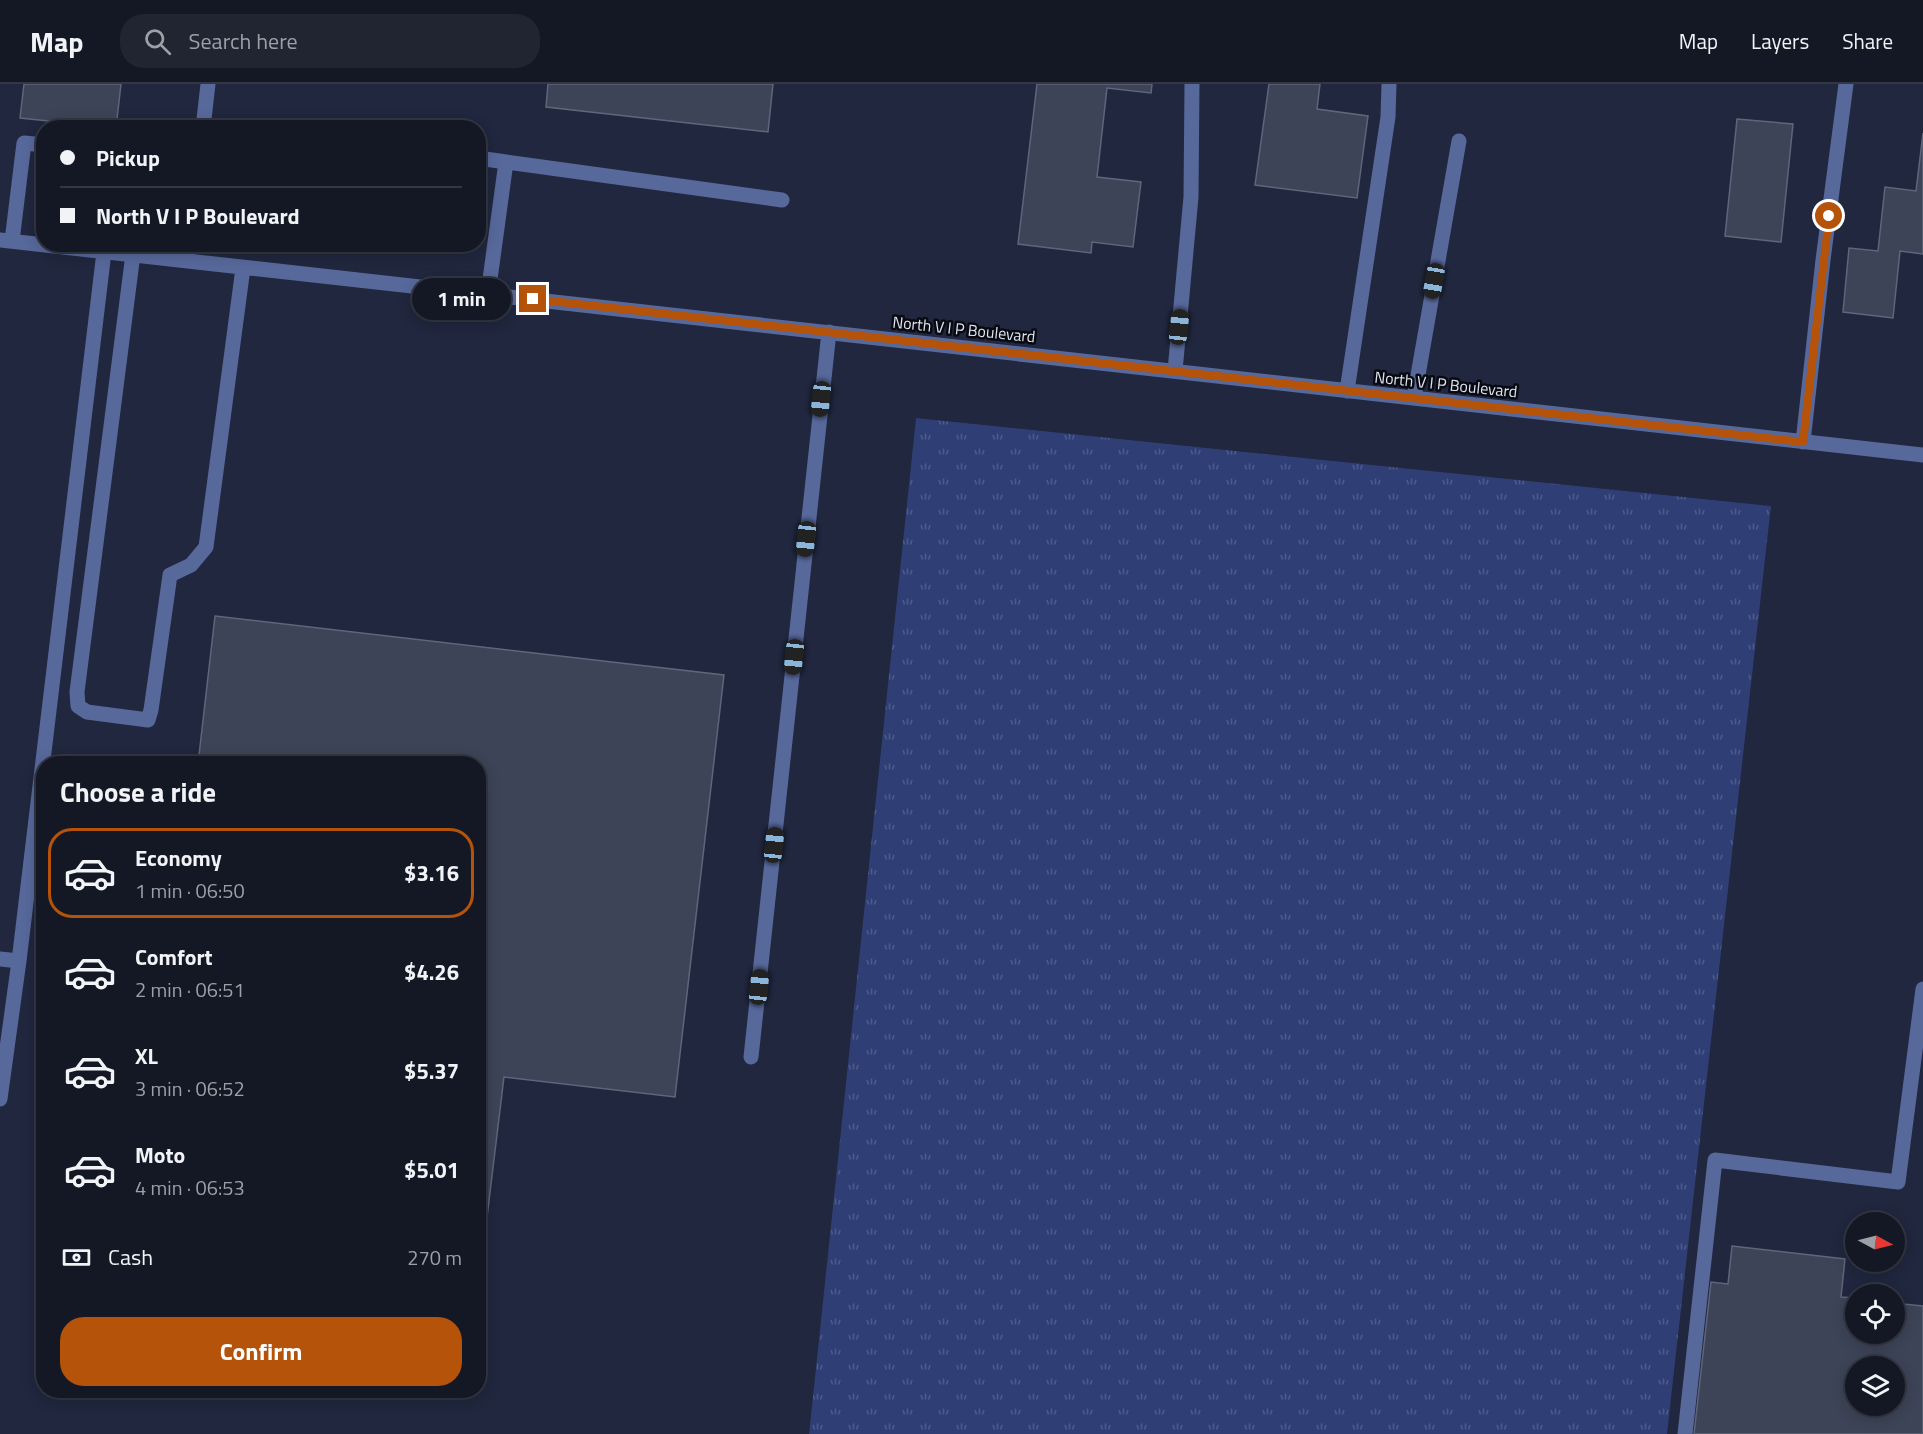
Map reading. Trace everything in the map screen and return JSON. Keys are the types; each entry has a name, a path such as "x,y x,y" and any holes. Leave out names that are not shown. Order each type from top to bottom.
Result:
{"street":[{"path":"204,120 208,84"},
{"path":"1175,371 1191,197 1192,84"},
{"path":"1347,391 1388,117 1389,84"},
{"path":"1803,442 1846,84"},
{"path":"1414,398 1459,141"},
{"path":"6,241 24,143 36,144"},
{"path":"486,159 782,200"},
{"path":"488,294 506,162"},
{"name":"North V I P Boulevard","path":"6,241 36,244"},
{"path":"44,756 104,252"},
{"name":"North V I P Boulevard","path":"104,252 1923,455"},
{"path":"187,261 188,252"},
{"path":"133,254 77,692 78,705 87,712 135,719 148,720 151,710 170,575 191,565 206,547 243,268"},
{"path":"751,1057 828,332"},
{"path":"0,1099 36,819"},
{"path":"0,959 19,961"},
{"path":"1685,1434 1715,1160 1898,1182 1916,1105 1923,989"}],"shaded area":[{"path":"0,84 1923,84 1923,1434 1667,1434 1771,506 916,418 809,1434 0,1434"}],"green space":[{"path":"916,418 1771,506 1667,1434 809,1434"}],"building":[{"path":"24,84 121,84 117,120 20,118"},
{"path":"548,84 773,84 768,132 546,107"},
{"path":"1037,84 1152,84 1151,93 1107,88 1097,177 1141,182 1133,247 1092,242 1091,253 1018,244"},
{"path":"1269,84 1320,84 1317,109 1368,116 1357,198 1255,185"},
{"path":"1737,119 1793,124 1781,242 1725,236"},
{"path":"1923,133 1923,254 1900,251 1893,318 1843,312 1849,248 1878,251 1885,187 1916,191"},
{"path":"215,616 724,675 675,1097 504,1077 486,1226 486,756 199,756"},
{"path":"1732,1246 1845,1259 1841,1297 1845,1297 1845,1344 1905,1344 1905,1304 1923,1306 1923,1434 1694,1434 1711,1282 1728,1284"}],"route":[{"path":"533,299 1803,442 1829,216"}]}
